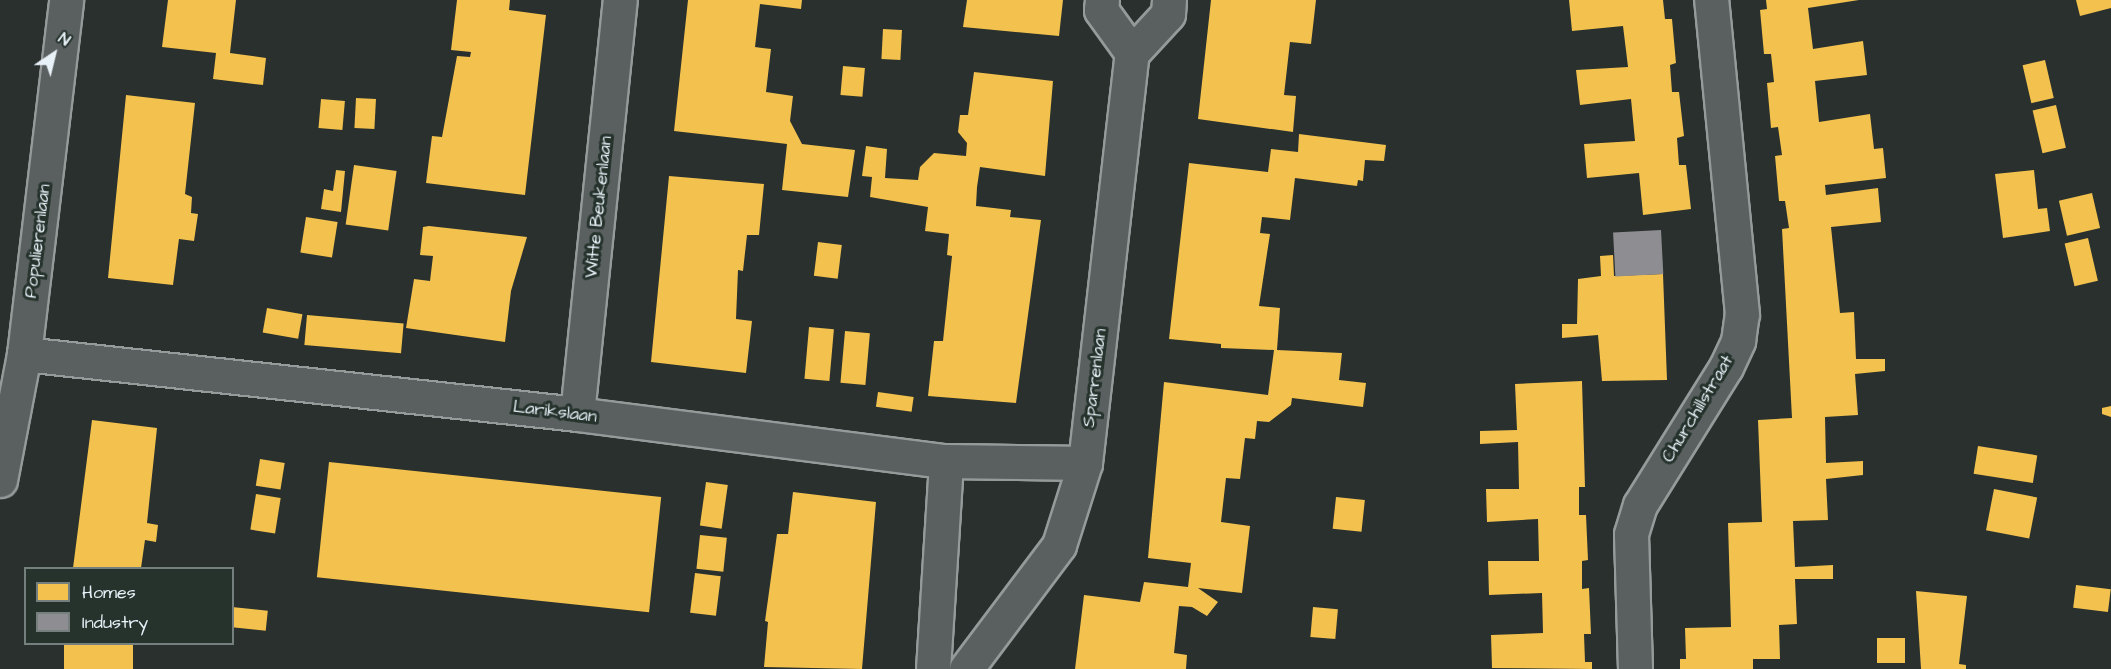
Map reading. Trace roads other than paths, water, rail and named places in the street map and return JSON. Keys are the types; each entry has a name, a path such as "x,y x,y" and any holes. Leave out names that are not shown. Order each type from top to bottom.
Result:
{"street":[{"name":"Populierenlaan","path":"0,480 24,354 66,0"},
{"name":"Witte Beukenlaan","path":"578,414 620,0"},
{"path":"1102,0 1101,10 1132,53 1168,14 1169,0"},
{"name":"Churchillstraat","path":"1635,669 1631,534 1640,506 1726,367 1738,340 1742,314 1711,0"},
{"name":"Sparrenlaan","path":"966,669 1059,545 1085,463 1132,53"},
{"name":"Larikslaan","path":"24,354 578,414 946,461 1085,463"},
{"path":"933,669 946,461"}]}
